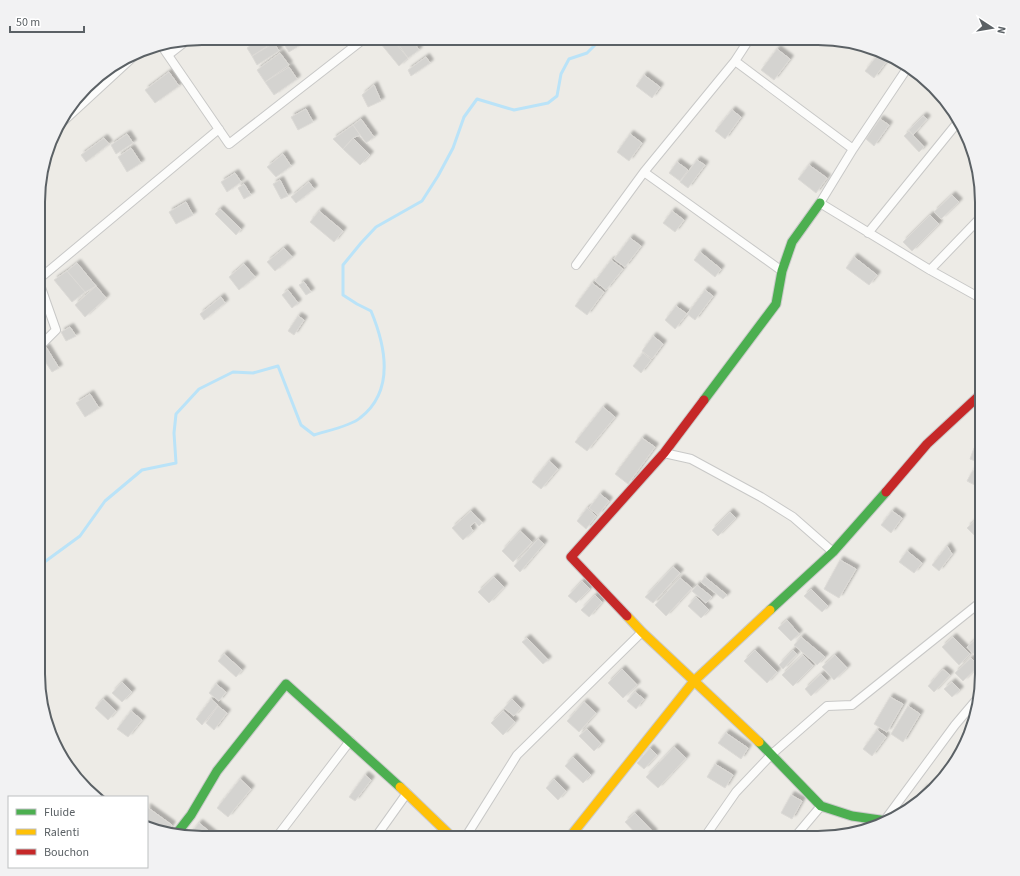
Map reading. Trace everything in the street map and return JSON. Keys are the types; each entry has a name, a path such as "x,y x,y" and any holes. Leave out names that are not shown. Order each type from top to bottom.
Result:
{"street":[{"path":"164,50 229,144 356,45"},
{"path":"576,265 644,172 735,61 745,45"},
{"path":"168,56 179,47"},
{"path":"735,61 853,149"},
{"path":"73,112 122,67"},
{"path":"875,820 852,816 821,806 772,754 642,632 571,557 664,453 776,304 782,271 792,242 820,203 853,149 905,71"},
{"path":"868,233 955,126"},
{"path":"45,276 219,129"},
{"path":"644,172 782,271"},
{"path":"820,203 930,270 975,295"},
{"path":"930,270 975,223"},
{"path":"45,298 56,330 45,342"},
{"path":"575,831 694,681 833,552 927,444 975,399"},
{"path":"664,453 692,459 761,497 793,517 833,552"},
{"path":"709,831 736,792 772,754 827,706 852,705 975,607"},
{"path":"469,831 517,755 642,632"},
{"path":"180,830 191,815 217,771 286,684 407,793 445,831"},
{"path":"891,813 955,725 972,705"},
{"path":"281,831 350,741"},
{"path":"380,831 407,793"},
{"path":"800,831 821,806"}],"building":[{"path":"251,45 269,45 252,56 247,48"},
{"path":"271,45 275,45 279,51 257,65 252,56"},
{"path":"284,45 300,45 289,52"},
{"path":"382,45 397,45 408,58 399,66"},
{"path":"399,45 416,45 419,50 408,58"},
{"path":"777,49 790,59 774,80 761,70"},
{"path":"280,53 289,65 265,82 257,70"},
{"path":"877,56 887,61 874,78 865,71"},
{"path":"426,57 430,63 411,76 408,70"},
{"path":"289,67 297,79 274,95 265,82"},
{"path":"169,72 179,86 155,103 145,90"},
{"path":"644,75 660,87 652,98 636,86"},
{"path":"374,85 381,101 368,107 362,95"},
{"path":"306,109 313,122 298,130 291,117"},
{"path":"732,110 741,117 725,139 715,131"},
{"path":"923,116 927,119 913,135 909,130"},
{"path":"361,119 374,137 366,143 353,125"},
{"path":"880,119 889,125 874,146 866,139"},
{"path":"353,125 360,135 353,138 343,149 333,139"},
{"path":"909,131 924,147 919,152 904,136"},
{"path":"127,134 133,143 116,154 111,145"},
{"path":"630,134 642,143 629,161 617,152"},
{"path":"104,138 109,144 86,162 81,155"},
{"path":"353,138 370,155 360,165 343,149"},
{"path":"131,148 141,163 127,172 118,157"},
{"path":"283,154 291,166 276,177 267,167"},
{"path":"697,160 705,165 688,188 680,182"},
{"path":"677,162 688,170 680,181 669,173"},
{"path":"809,165 827,178 816,193 798,179"},
{"path":"235,173 241,182 227,192 221,182"},
{"path":"280,180 288,196 281,199 273,184"},
{"path":"309,182 314,189 296,203 291,197"},
{"path":"244,184 251,195 244,199 238,188"},
{"path":"952,195 959,202 941,219 934,212"},
{"path":"186,202 193,215 176,224 169,212"},
{"path":"220,209 241,229 236,235 215,214"},
{"path":"319,211 343,231 334,242 310,222"},
{"path":"672,211 684,220 675,232 663,223"},
{"path":"930,215 939,224 912,251 903,242"},
{"path":"630,238 641,246 625,267 614,259"},
{"path":"284,248 292,257 275,271 267,262"},
{"path":"700,252 721,269 715,277 694,260"},
{"path":"854,257 877,275 869,285 846,268"},
{"path":"611,260 623,269 606,290 595,281"},
{"path":"77,263 96,286 85,292 67,271"},
{"path":"244,264 255,277 239,290 229,277"},
{"path":"67,271 85,292 72,302 54,280"},
{"path":"304,282 311,292 306,295 299,285"},
{"path":"592,283 604,292 587,315 575,306"},
{"path":"96,286 106,298 85,317 75,305"},
{"path":"288,290 298,303 292,308 282,295"},
{"path":"705,290 713,296 695,320 687,314"},
{"path":"221,297 225,303 204,320 200,314"},
{"path":"676,306 687,314 675,329 665,320"},
{"path":"298,316 304,320 294,335 288,331"},
{"path":"70,327 76,336 66,341 61,332"},
{"path":"653,336 663,344 652,359 642,351"},
{"path":"46,347 59,368 52,372 45,361"},
{"path":"643,353 651,360 641,373 633,366"},
{"path":"90,394 99,408 85,417 76,403"},
{"path":"603,407 615,417 587,451 575,442"},
{"path":"642,438 655,447 628,484 615,474"},
{"path":"974,448 975,448 975,461 970,459"},
{"path":"549,461 558,469 541,489 532,482"},
{"path":"973,470 975,471 975,485 967,481"},
{"path":"600,494 609,501 598,515 589,508"},
{"path":"587,508 596,516 586,529 577,521"},
{"path":"471,511 482,523 479,526 475,522 470,526 473,531 463,540 452,528"},
{"path":"892,511 902,518 891,533 881,525"},
{"path":"730,512 736,518 718,536 712,530"},
{"path":"975,521 975,536 967,528"},
{"path":"520,531 532,542 513,562 502,551"},
{"path":"538,539 544,544 520,572 514,566"},
{"path":"947,546 952,554 939,571 932,565"},
{"path":"907,551 922,563 914,573 899,562"},
{"path":"840,560 856,569 839,598 824,589"},
{"path":"673,567 680,573 653,603 645,597"},
{"path":"494,577 504,587 489,603 478,592"},
{"path":"705,577 727,595 723,599 701,582"},
{"path":"680,578 692,588 666,616 655,605"},
{"path":"582,581 590,589 576,603 568,596"},
{"path":"697,585 712,597 706,603 692,591"},
{"path":"811,589 828,606 822,612 804,596"},
{"path":"595,595 602,602 589,617 581,610"},
{"path":"696,597 709,610 701,618 688,606"},
{"path":"787,620 799,634 791,641 778,628"},
{"path":"801,637 825,657 817,665 794,645"},
{"path":"953,637 970,654 959,665 942,647"},
{"path":"527,638 548,660 543,664 522,642"},
{"path":"975,640 975,652 973,654 967,647"},
{"path":"755,650 777,672 767,683 744,661"},
{"path":"793,650 797,654 783,669 779,665"},
{"path":"224,654 242,670 236,677 218,661"},
{"path":"803,655 813,666 793,686 782,675"},
{"path":"835,655 847,668 834,680 822,667"},
{"path":"971,658 975,662 975,670 963,681 955,673"},
{"path":"622,669 637,685 623,698 608,683"},
{"path":"942,670 950,675 934,692 928,686"},
{"path":"821,674 827,681 811,696 805,689"},
{"path":"122,682 132,692 122,702 112,693"},
{"path":"952,682 960,690 952,697 944,689"},
{"path":"216,684 226,692 219,701 209,693"},
{"path":"635,692 644,699 636,709 627,701"},
{"path":"890,697 903,704 887,732 874,724"},
{"path":"103,699 116,711 108,720 95,708"},
{"path":"211,699 218,705 202,725 196,719"},
{"path":"512,699 521,708 514,716 504,708"},
{"path":"584,702 596,713 579,732 567,721"},
{"path":"218,706 227,713 214,730 206,723"},
{"path":"908,706 920,714 903,742 891,734"},
{"path":"131,711 142,720 128,737 117,729"},
{"path":"503,711 515,722 503,735 491,723"},
{"path":"587,729 601,744 594,751 579,736"},
{"path":"877,730 886,737 872,756 863,749"},
{"path":"726,733 748,748 741,759 718,743"},
{"path":"674,747 686,758 658,788 646,777"},
{"path":"650,748 657,755 644,769 637,763"},
{"path":"573,757 591,775 583,783 565,766"},
{"path":"715,764 733,775 725,788 707,777"},
{"path":"365,775 371,780 355,801 349,797"},
{"path":"240,779 251,789 228,817 217,808"},
{"path":"554,779 566,791 558,800 546,788"},
{"path":"791,795 802,801 792,819 781,813"},
{"path":"148,808 172,825 170,828 148,821"},
{"path":"635,813 652,831 633,831 625,822"},
{"path":"199,823 209,831 202,831 192,831"}],"waterway":[{"path":"45,562 80,536 105,501 142,470 176,463 174,433 176,414 199,389 233,372 253,373 278,366 301,425 314,435 345,426 360,418 371,407 379,395 383,382 383,354 381,339 371,311 343,295 343,265 376,227 422,201 453,148 464,117 477,99 514,110 548,103 557,96 561,74 569,59 587,53 595,45"}],"traffic: fast":[{"path":"704,400 776,304 782,271 792,242 820,203"},
{"path":"770,610 833,552 886,492"},
{"path":"180,830 191,815 217,771 286,684 400,787"},
{"path":"759,742 821,806 852,816 877,820"}],"traffic: slow":[{"path":"575,831 694,681 770,610"},
{"path":"627,616 642,632 759,742"},
{"path":"400,787 446,831"}],"traffic: jam":[{"path":"886,492 927,444 975,399"},
{"path":"627,616 571,557 664,453 704,400"}]}
